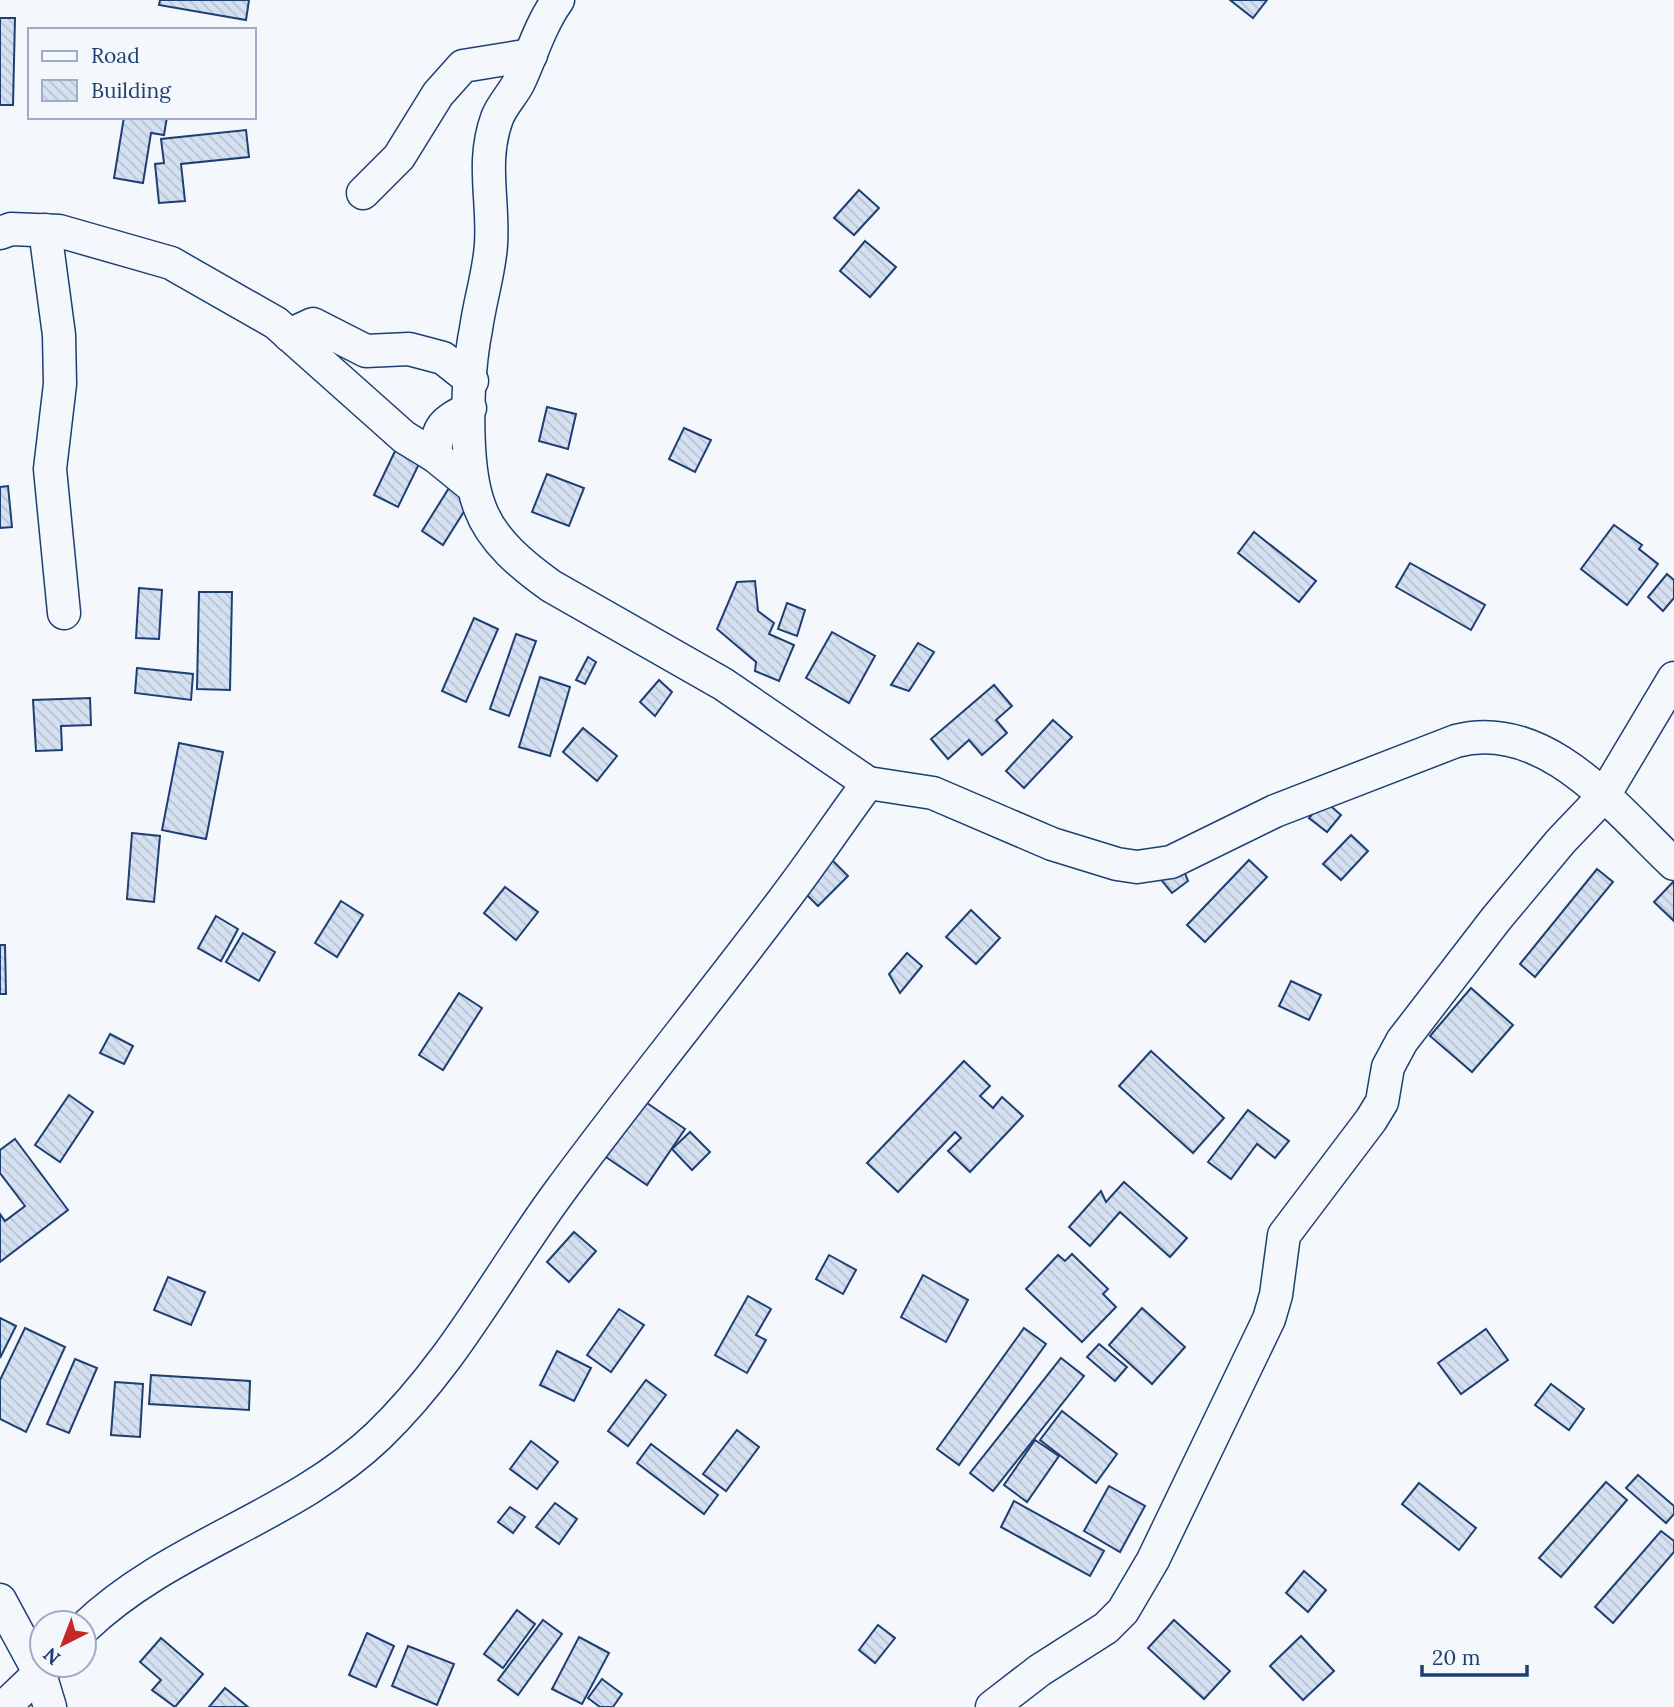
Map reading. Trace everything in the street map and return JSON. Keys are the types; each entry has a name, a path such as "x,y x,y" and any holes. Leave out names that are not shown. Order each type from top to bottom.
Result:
{"street":[{"path":"558,0 517,85 498,117 486,162 492,216 491,248 473,346 468,438 473,486 480,510 490,527 519,563 551,586 762,709 869,783 933,793 1052,845 1137,867 1171,862 1275,811 1470,737 1507,738 1538,750 1585,781 1674,864"},
{"path":"363,193 400,157 438,94 463,66 531,55"},
{"path":"0,233 11,229 59,231 171,263 276,323 404,437 435,456 473,486"},
{"path":"46,230 60,335 60,384 50,469 64,612"},
{"path":"289,335 313,324 366,351 409,349 443,358 471,395"},
{"path":"366,351 372,374 370,389 379,414"},
{"path":"435,456 436,434 471,395"},
{"path":"992,1707 1040,1670 1106,1628 1123,1611 1153,1560 1269,1319 1286,1230 1371,1120 1381,1102 1388,1067 1402,1041 1496,919 1561,841 1603,797 1674,678"},
{"path":"98,1615 137,1583 261,1516 340,1466 375,1438 424,1390 454,1350 560,1191 782,902 869,783"},
{"path":"0,1600 28,1644"},
{"path":"4,1707 33,1679"},
{"path":"46,1679 50,1707"}],"building":[{"path":"160,0 249,0 246,20 159,5"},
{"path":"1230,0 1267,0 1253,18"},
{"path":"0,18 15,18 13,105 0,105"},
{"path":"124,119 167,119 164,135 151,133 143,183 114,178"},
{"path":"246,130 249,157 181,164 185,201 159,203 155,164 164,163 161,139"},
{"path":"859,190 879,208 854,235 834,218"},
{"path":"865,241 896,267 870,297 840,271"},
{"path":"547,407 576,414 568,449 539,441"},
{"path":"684,428 711,440 695,472 669,459"},
{"path":"397,447 421,460 398,507 374,495"},
{"path":"547,474 584,488 569,526 532,512"},
{"path":"8,486 12,527 0,528 0,487"},
{"path":"449,488 470,502 443,545 422,531"},
{"path":"1614,525 1642,545 1639,549 1658,564 1627,605 1581,569"},
{"path":"1254,532 1316,581 1299,602 1238,553"},
{"path":"1410,563 1485,605 1471,630 1396,587"},
{"path":"1667,574 1674,580 1674,598 1663,611 1648,597"},
{"path":"755,581 758,611 774,623 769,634 794,645 779,681 755,671 756,662 717,629 737,582"},
{"path":"139,588 162,590 159,639 136,638"},
{"path":"199,592 232,592 230,690 197,689"},
{"path":"787,603 805,610 797,636 778,629"},
{"path":"474,618 498,629 466,702 442,691"},
{"path":"832,632 875,656 849,703 806,678"},
{"path":"516,634 536,641 509,716 490,709"},
{"path":"918,643 934,652 909,691 891,685"},
{"path":"588,657 596,662 585,684 576,680"},
{"path":"137,668 193,674 191,700 135,693"},
{"path":"540,677 570,687 550,756 519,747"},
{"path":"659,680 672,692 655,716 640,702"},
{"path":"994,685 1012,706 996,720 1007,733 982,755 969,740 948,759 931,739"},
{"path":"90,698 91,725 61,726 62,750 36,751 33,700"},
{"path":"1053,720 1072,737 1024,788 1006,771"},
{"path":"583,728 617,756 597,781 563,752"},
{"path":"179,743 223,752 206,839 162,830"},
{"path":"1324,800 1341,815 1327,832 1309,818"},
{"path":"132,833 160,836 154,902 127,899"},
{"path":"1351,835 1368,851 1341,880 1323,864"},
{"path":"830,858 848,876 818,906 800,888"},
{"path":"1179,858 1188,881 1172,893 1157,875"},
{"path":"1249,860 1267,877 1205,942 1187,925"},
{"path":"1597,869 1613,882 1535,977 1520,964"},
{"path":"1674,883 1674,921 1654,902"},
{"path":"505,887 538,912 516,940 484,913"},
{"path":"341,901 363,915 337,957 315,943"},
{"path":"971,910 1000,938 976,964 946,937"},
{"path":"216,916 238,929 221,961 198,948"},
{"path":"243,933 275,952 259,981 226,962"},
{"path":"0,945 5,945 6,994 0,994"},
{"path":"907,953 922,966 900,993 889,974"},
{"path":"1291,981 1321,995 1309,1020 1279,1006"},
{"path":"1471,988 1513,1025 1472,1072 1430,1036"},
{"path":"459,993 482,1008 443,1070 419,1055"},
{"path":"110,1034 133,1046 124,1064 100,1053"},
{"path":"1151,1051 1224,1118 1193,1153 1119,1086"},
{"path":"964,1061 990,1086 980,1096 993,1108 1002,1097 1023,1116 970,1172 948,1151 961,1138 955,1132 898,1192 867,1163"},
{"path":"69,1095 93,1112 60,1162 35,1145"},
{"path":"641,1099 685,1129 647,1185 603,1155"},
{"path":"1248,1110 1289,1141 1275,1158 1257,1144 1231,1179 1208,1162"},
{"path":"690,1132 710,1152 692,1170 672,1149"},
{"path":"15,1139 68,1210 0,1262 0,1214 5,1221 25,1206 0,1173 0,1150"},
{"path":"1124,1182 1187,1238 1170,1257 1120,1212 1090,1246 1069,1227 1101,1191 1106,1202"},
{"path":"574,1232 596,1251 569,1282 547,1262"},
{"path":"1072,1254 1108,1289 1103,1294 1116,1307 1082,1342 1026,1289 1058,1255 1065,1261"},
{"path":"829,1255 856,1270 843,1294 816,1279"},
{"path":"923,1275 968,1300 946,1342 901,1317"},
{"path":"168,1277 205,1292 191,1325 154,1310"},
{"path":"748,1296 771,1309 756,1335 766,1340 747,1373 715,1355"},
{"path":"1142,1308 1185,1347 1152,1384 1109,1345"},
{"path":"619,1309 644,1325 611,1372 587,1355"},
{"path":"0,1318 16,1326 0,1358"},
{"path":"25,1328 65,1347 26,1432 0,1419 0,1380"},
{"path":"1024,1328 1046,1344 959,1465 937,1449"},
{"path":"1486,1329 1508,1360 1461,1394 1438,1363"},
{"path":"1099,1344 1127,1367 1115,1381 1087,1357"},
{"path":"557,1351 591,1368 574,1401 540,1385"},
{"path":"1061,1358 1084,1376 993,1491 970,1473"},
{"path":"75,1359 97,1368 69,1433 47,1424"},
{"path":"151,1375 250,1381 249,1410 149,1404"},
{"path":"646,1380 666,1395 628,1446 608,1431"},
{"path":"115,1382 143,1384 140,1437 111,1435"},
{"path":"1551,1384 1584,1409 1569,1430 1535,1405"},
{"path":"1062,1411 1117,1454 1096,1483 1040,1440"},
{"path":"737,1430 759,1447 726,1491 703,1474"},
{"path":"1035,1440 1059,1456 1027,1502 1004,1485"},
{"path":"531,1441 558,1462 537,1489 510,1469"},
{"path":"651,1444 718,1495 704,1514 637,1463"},
{"path":"1638,1475 1674,1506 1674,1514 1666,1523 1626,1488"},
{"path":"1606,1482 1627,1500 1561,1577 1539,1558"},
{"path":"1419,1483 1476,1528 1459,1550 1402,1504"},
{"path":"1109,1486 1145,1506 1120,1552 1084,1531"},
{"path":"1014,1501 1104,1551 1090,1576 1001,1527"},
{"path":"555,1503 577,1519 559,1544 536,1527"},
{"path":"510,1507 525,1517 513,1533 498,1522"},
{"path":"1661,1531 1674,1541 1674,1552 1613,1623 1595,1607"},
{"path":"1304,1571 1326,1590 1308,1612 1286,1593"},
{"path":"517,1610 535,1624 503,1668 484,1654"},
{"path":"543,1620 562,1634 518,1695 498,1680"},
{"path":"1174,1620 1230,1671 1204,1699 1148,1648"},
{"path":"878,1625 895,1638 875,1663 859,1650"},
{"path":"367,1633 394,1646 376,1687 349,1675"},
{"path":"1301,1636 1334,1671 1303,1700 1270,1666"},
{"path":"579,1637 609,1653 582,1704 552,1689"},
{"path":"161,1638 203,1674 175,1707 152,1690 161,1680 140,1662"},
{"path":"408,1646 454,1664 437,1705 392,1686"},
{"path":"602,1679 622,1694 613,1707 600,1707 588,1698"},
{"path":"225,1688 248,1707 209,1707"}]}
